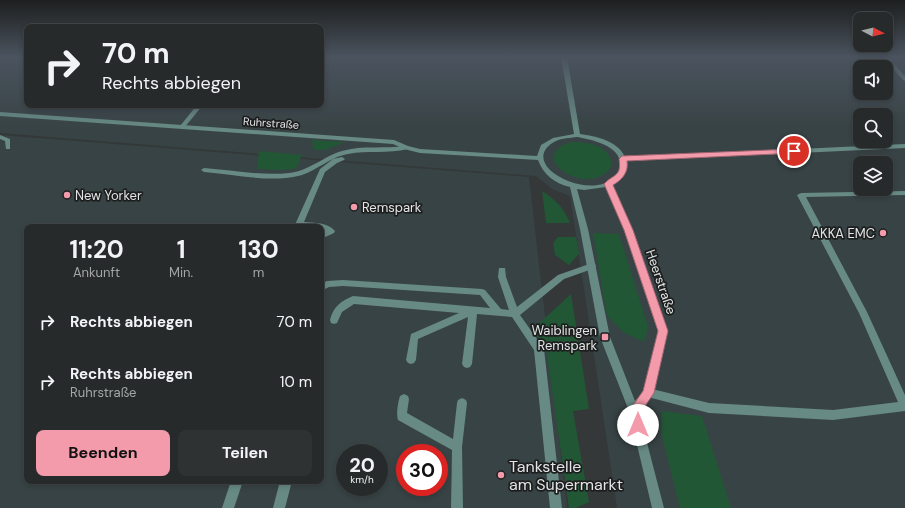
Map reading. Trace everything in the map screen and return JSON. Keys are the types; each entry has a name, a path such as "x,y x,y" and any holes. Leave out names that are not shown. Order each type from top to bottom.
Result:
{"street":[{"path":"568,81 577,135"},
{"path":"182,127 198,108"},
{"name":"Ruhrstraße","path":"0,114 394,142 406,148 420,151 539,158"},
{"path":"577,135 600,140 618,151 624,166 622,173 617,180 608,184 586,188 573,186 560,181 549,174 542,166 539,158 541,150 546,143 555,138 577,135"},
{"path":"0,136 8,140 8,148"},
{"path":"622,159 905,146"},
{"path":"204,170 276,176 297,174 328,158 350,151 390,151 406,148"},
{"path":"300,224 322,171 335,161 354,156 392,155 420,151"},
{"name":"Heerstraße","path":"608,184 628,230 663,331 648,393 634,411"},
{"path":"573,186 592,266 605,337 634,411 658,508"},
{"path":"648,393 709,408 833,415 905,406 863,312 801,195 905,193"},
{"path":"324,227 331,231 324,234"},
{"path":"334,320 336,312 342,305 353,300 515,314 561,277 592,266"},
{"path":"502,270 502,277 515,314 539,349 556,508"},
{"path":"324,286 327,284 343,282 482,292 498,312"},
{"path":"411,360 414,337 472,310"},
{"path":"467,364 472,310"},
{"path":"404,398 402,416 457,447"},
{"path":"457,508 457,447 462,404"},
{"path":"228,508 236,484"},
{"path":"279,508 285,484"}],"shaded area":[{"path":"0,81 24,81 24,108 324,108 324,81 853,81 853,100 893,100 893,81 905,81 905,508 617,508 570,196 552,189 536,176 0,133"},
{"path":"0,135 529,177 567,508 0,508"}],"green space":[{"path":"312,140 345,142 325,150 314,150"},
{"path":"573,142 592,144 603,149 610,158 612,164 607,172 600,177 581,179 564,172 557,166 553,158 556,151 560,147"},
{"path":"259,151 302,155 296,169 257,169"},
{"path":"542,191 559,205 570,223 546,223"},
{"path":"593,233 619,234 648,327 644,342 624,333 607,316"},
{"path":"558,237 576,237 579,254 569,265 555,255 553,243"},
{"path":"571,294 589,409 573,411 589,502 576,508 569,508 546,348 532,330"},
{"path":"662,411 702,416 731,508 680,508 661,432"}],"place":[{"name":"New Yorker","path":"67,195"},
{"name":"Remspark","path":"354,207"},
{"name":"AKKA EMC","path":"883,233"},
{"name":"Waiblingen Remspark","path":"605,337"},
{"name":"Tankstelle am Supermarkt","path":"501,475"}],"route":[{"path":"638,425 634,411 648,393 663,331 628,230 608,184 617,180 622,173 624,166 622,159 794,151"}]}
